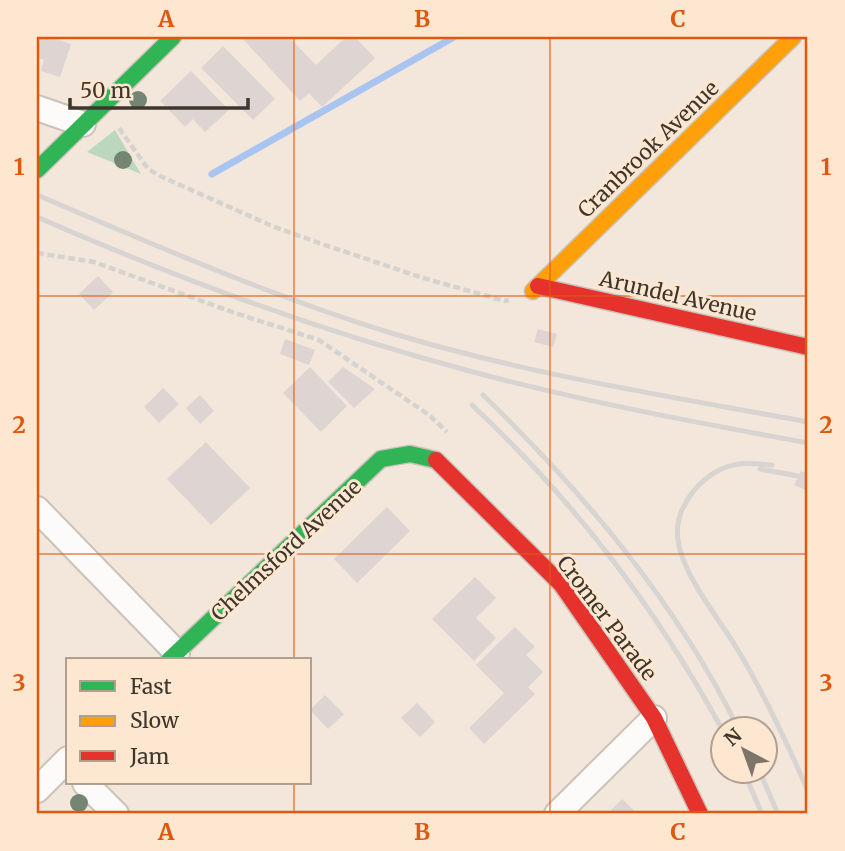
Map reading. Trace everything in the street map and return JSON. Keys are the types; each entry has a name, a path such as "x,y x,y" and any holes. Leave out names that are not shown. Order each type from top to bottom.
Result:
{"street":[{"path":"37,170 173,37"},
{"name":"Cranbrook Avenue","path":"535,289 793,37"},
{"path":"37,108 83,124"},
{"name":"Arundel Avenue","path":"535,289 808,347"},
{"name":"Chelmsford Avenue","path":"173,657 381,459 410,454"},
{"name":"Cromer Parade","path":"410,454 436,460 561,584 654,718 701,814"},
{"path":"37,509 173,657"},
{"path":"557,814 654,718"},
{"path":"37,790 66,763"},
{"path":"87,784 116,814"}],"path":[{"path":"103,106 148,169 272,226 423,278 505,301 535,289"},
{"path":"37,253 94,262 319,340 429,415 455,440"}],"green space":[{"path":"115,130 141,174 87,152"}],"building":[{"path":"41,37 71,44 60,77 41,71 44,60 37,58 37,50"},
{"path":"289,37 316,65 346,37 355,37 375,58 322,107 309,93 300,101 243,39"},
{"path":"223,46 275,99 253,120 201,68"},
{"path":"191,71 229,110 205,132 193,119 185,127 160,101"},
{"path":"98,276 113,292 94,310 79,294"},
{"path":"538,329 557,334 553,347 534,342"},
{"path":"285,339 315,350 309,365 280,354"},
{"path":"310,367 347,406 321,432 283,393"},
{"path":"343,367 375,389 354,408 328,382"},
{"path":"163,388 179,404 159,423 144,407"},
{"path":"200,395 214,411 200,424 186,408"},
{"path":"206,442 250,488 211,525 167,479"},
{"path":"801,471 808,474 808,491 794,485"},
{"path":"387,507 410,531 357,583 334,559"},
{"path":"475,577 496,598 476,618 496,638 474,661 432,619"},
{"path":"515,627 535,647 526,655 543,672 528,687 535,694 484,744 469,728 504,693 476,665"},
{"path":"325,695 344,714 328,729 312,712 312,708"},
{"path":"417,703 435,722 420,737 401,718"},
{"path":"622,799 638,814 607,814"}],"waterway":[{"path":"212,174 454,37"}],"railway":[{"path":"37,195 254,285 388,332 544,372 808,422"},
{"path":"37,217 248,302 411,355 594,401 808,443"},
{"path":"483,395 557,471 625,551 686,637 730,714"},
{"path":"472,405 545,479 610,557 668,639 714,714"},
{"path":"772,465 734,465 711,475 692,492 685,503 680,515 678,540 694,583 758,686 808,791"},
{"path":"760,469 798,476"},
{"path":"749,784 762,814"},
{"path":"765,784 778,814"}],"traffic: fast":[{"path":"37,170 173,37"},
{"path":"171,658 381,459 410,454 436,460"}],"traffic: slow":[{"path":"533,291 793,37"}],"traffic: jam":[{"path":"538,286 808,347"},
{"path":"436,460 561,584 654,718 700,814"}]}
